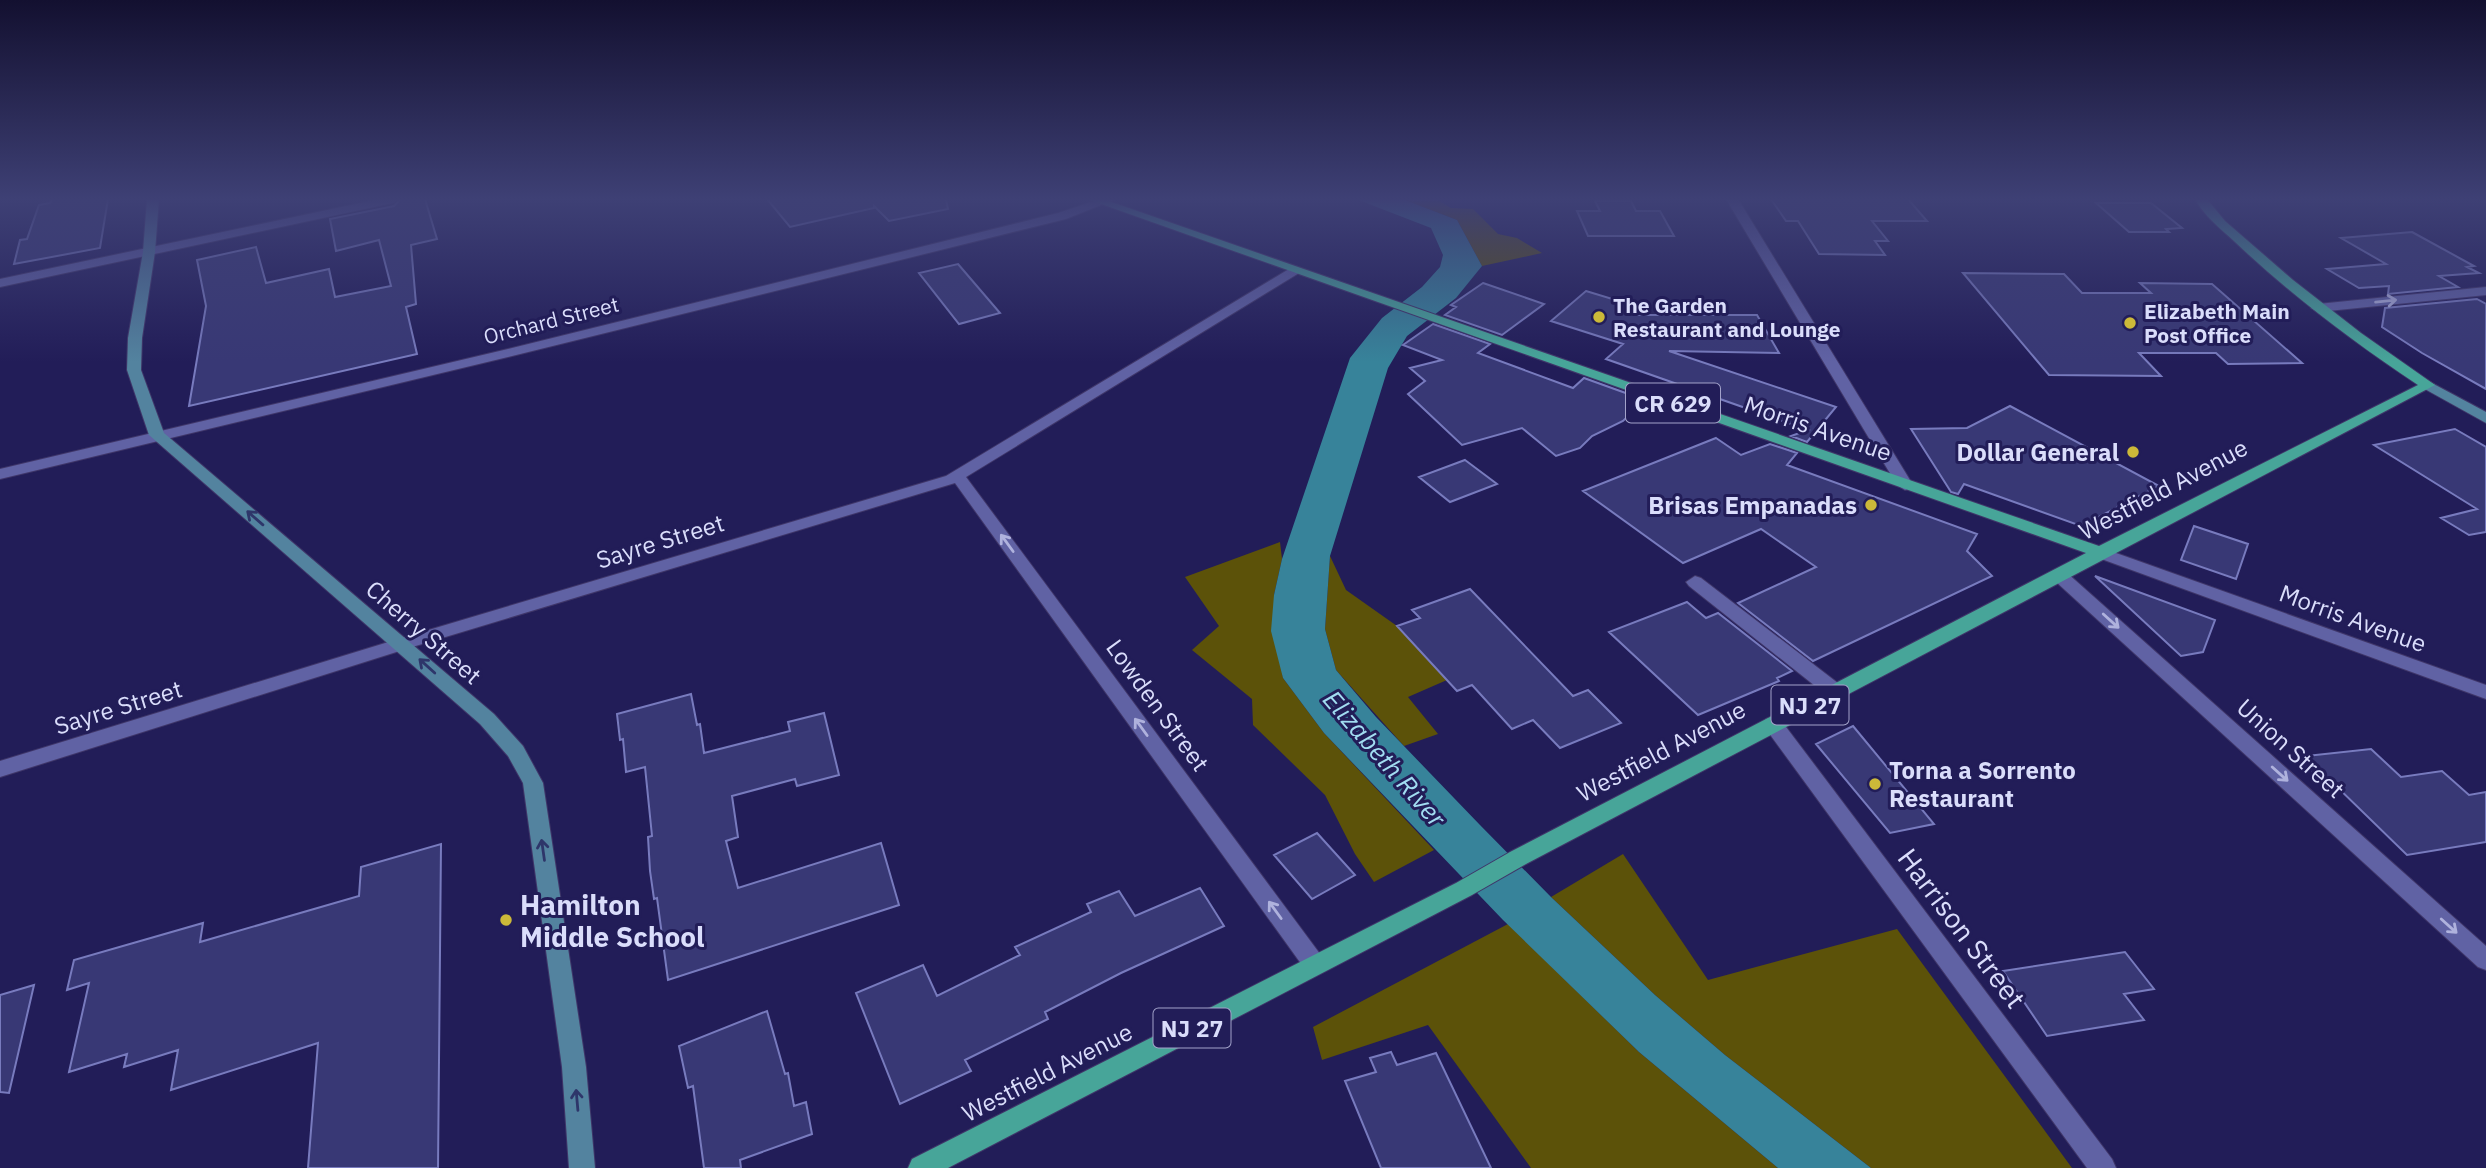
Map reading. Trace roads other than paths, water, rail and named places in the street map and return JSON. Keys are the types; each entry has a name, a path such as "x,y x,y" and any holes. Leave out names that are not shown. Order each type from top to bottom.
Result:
{"main road":[{"name":"Morris Avenue","path":"1249,254 2102,553"},
{"path":"2254,254 2318,308 2382,356 2427,385"},
{"name":"Westfield Avenue","path":"921,1168 1464,889 1518,858 2239,480 2427,385"}],"street":[{"path":"0,283 142,254"},
{"path":"149,254 135,338 134,370 157,435"},
{"name":"Orchard Street","path":"0,474 910,254"},
{"path":"1765,254 1905,485"},
{"name":"Sayre Street","path":"0,769 402,644 958,477 1294,270"},
{"path":"2318,308 2486,291"},
{"path":"2427,385 2486,418"},
{"name":"Cherry Street","path":"157,435 402,644 487,719 516,751 533,783 574,1067 582,1168"},
{"name":"Lowden Street","path":"958,477 1315,965"},
{"name":"Morris Avenue","path":"2102,553 2486,692"},
{"name":"Union Street","path":"2060,576 2486,960"},
{"path":"1695,582 1836,692"},
{"name":"Harrison Street","path":"1773,724 2104,1168"}],"water":[{"name":"Elizabeth River","path":"1475,254 1482,266 1456,298 1407,336 1388,368 1330,556 1325,629 1336,670 1376,717 1480,825 1551,897 1655,995 1725,1055 1871,1168 1778,1168 1639,1052 1503,920 1324,733 1283,678 1271,631 1274,595 1282,559 1350,358 1382,318 1422,287 1440,267 1443,255"}],"place":[{"name":"The Garden Restaurant and Lounge","path":"1599,317"},
{"name":"Elizabeth Main Post Office","path":"2130,323"},
{"name":"Dollar General","path":"2133,452"},
{"name":"Brisas Empanadas","path":"1871,505"},
{"name":"Torna a Sorrento Restaurant","path":"1875,784"},
{"name":"Hamilton Middle School","path":"506,920"}]}
